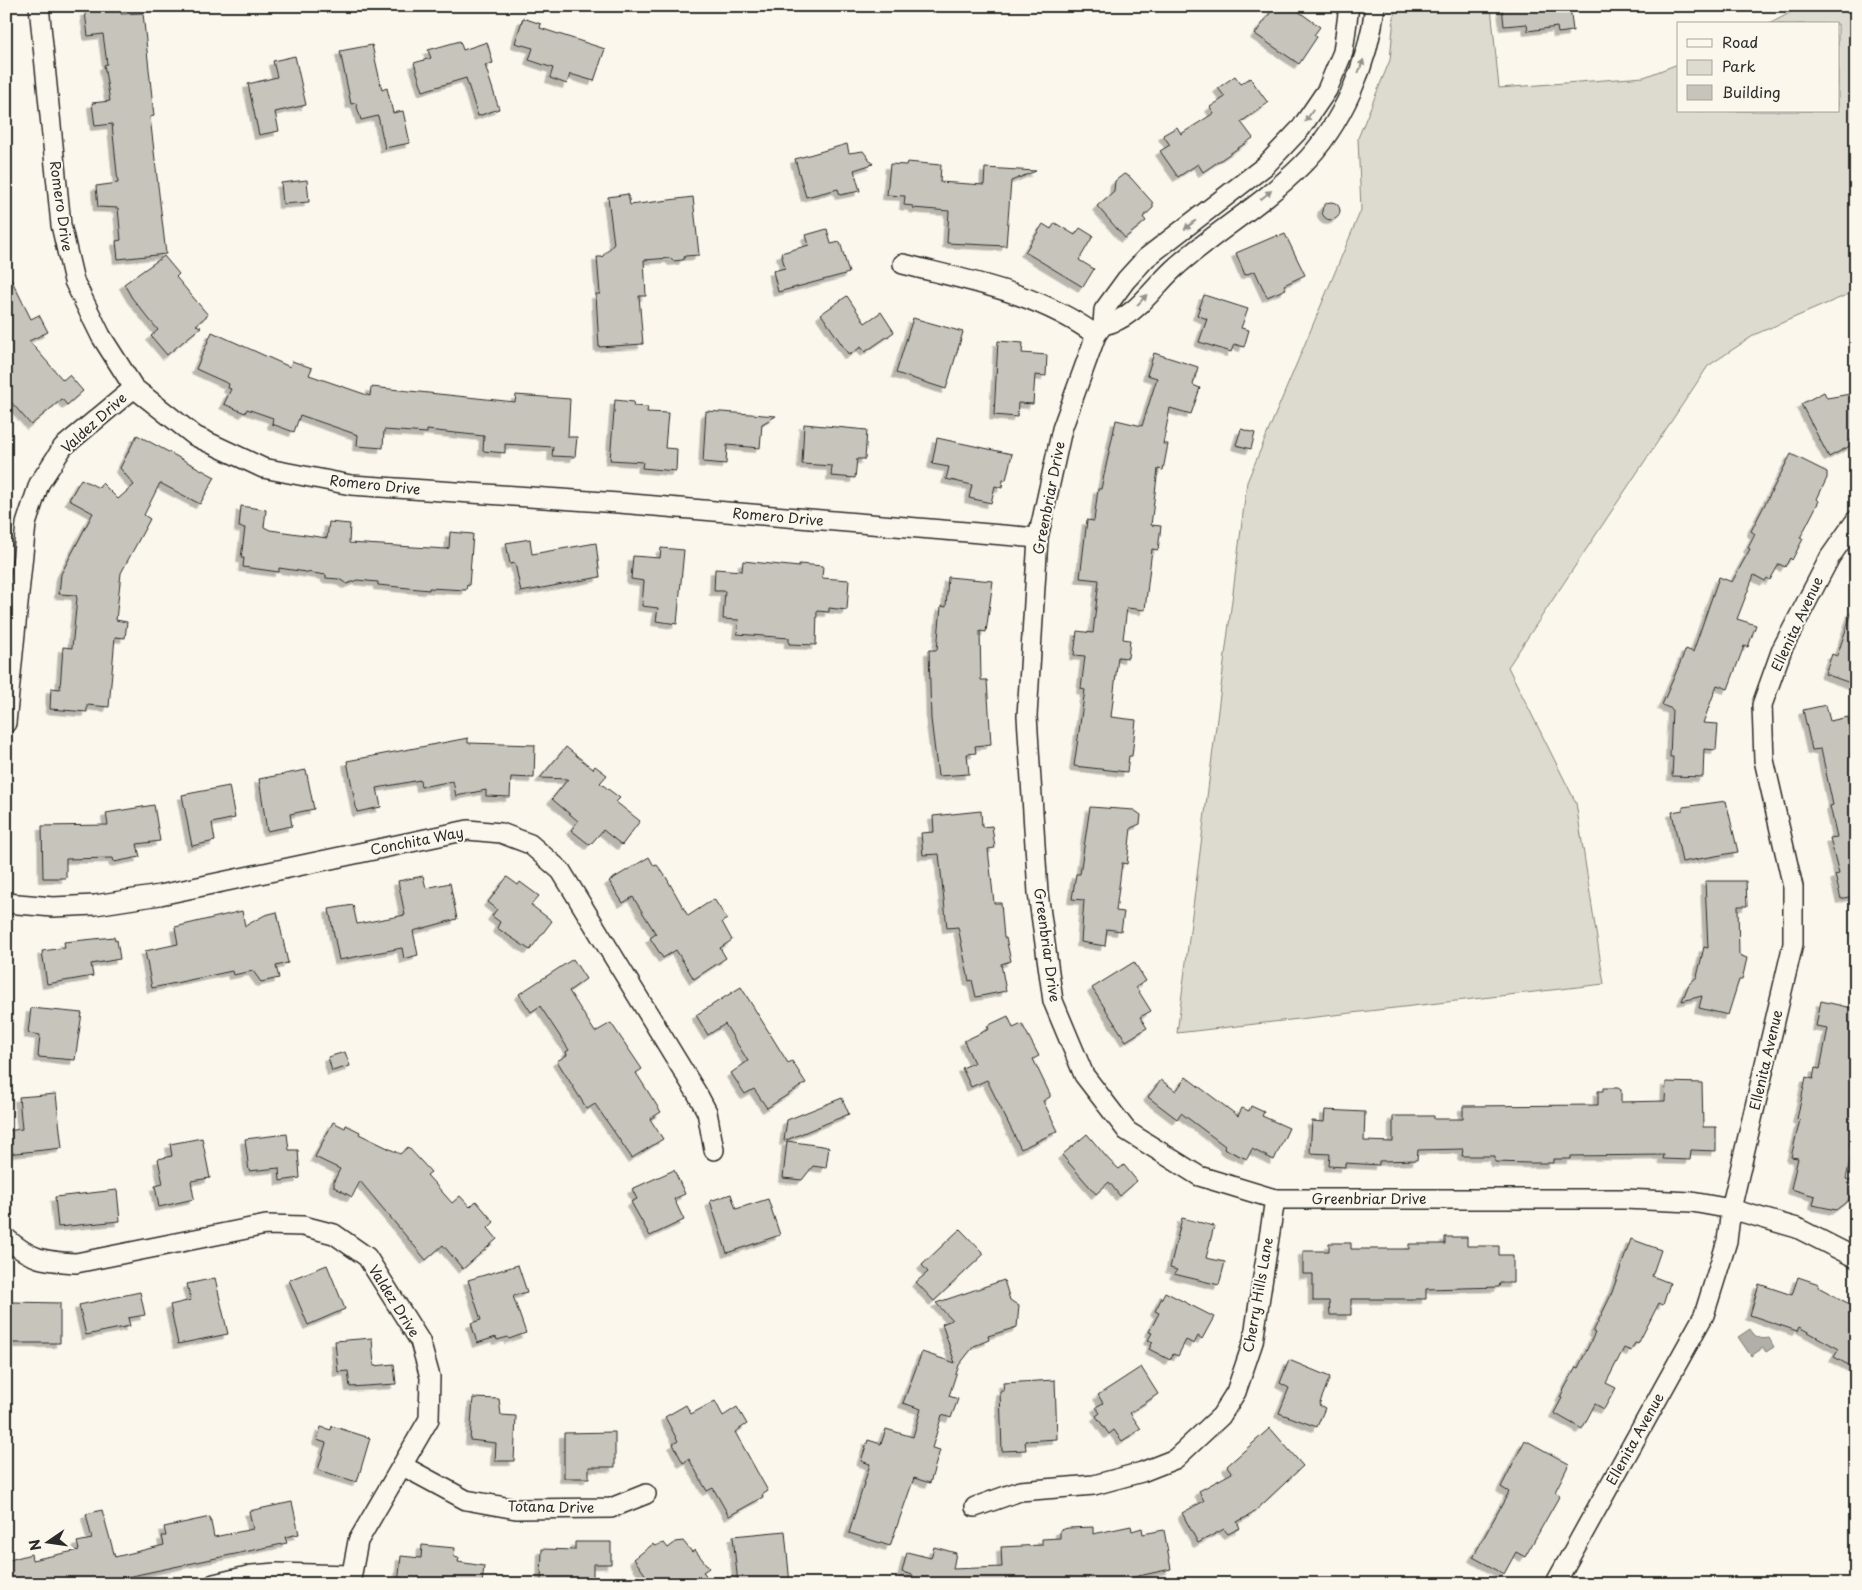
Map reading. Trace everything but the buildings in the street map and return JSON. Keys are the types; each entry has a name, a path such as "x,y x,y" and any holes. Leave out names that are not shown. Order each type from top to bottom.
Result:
{"street":[{"name":"Romero Drive","path":"40,6 61,225 74,281 101,336 134,388 195,436 263,468 351,485 618,503 1038,538"},
{"name":"Greenbriar Drive","path":"1349,6 1342,52 1326,90 1301,128 1265,166 1146,258 1126,280 1104,310 1099,330 1062,429 1038,538 1027,716 1038,893 1053,1001 1084,1074 1127,1132 1199,1176 1275,1199 1624,1199 1692,1202 1731,1209 1797,1228 1856,1258"},
{"path":"902,264 1022,295 1099,330 1116,323 1127,316 1177,265 1250,209 1302,164 1339,114 1352,89 1373,30 1375,6"},
{"name":"Valdez Drive","path":"6,723 13,571 39,484 63,447 134,388"},
{"name":"Ellenita Avenue","path":"1555,1584 1704,1315 1727,1241 1731,1209 1793,944 1792,887 1764,760 1762,704 1787,641 1830,557 1856,520"},
{"name":"Conchita Way","path":"6,903 53,907 95,905 160,895 468,830 500,833 530,844 561,871 698,1095 707,1112 714,1150"},
{"name":"Cherry Hills Lane","path":"975,1507 1020,1491 1094,1485 1142,1472 1175,1459 1221,1416 1236,1392 1253,1342 1275,1199"},
{"name":"Valdez Drive","path":"6,1238 25,1254 49,1261 76,1262 266,1225 303,1226 334,1234 367,1257 420,1341 430,1377 429,1419 358,1541 350,1580"},
{"name":"Totana Drive","path":"403,1466 466,1500 516,1509 611,1508 646,1494"},
{"path":"214,1584 252,1575 276,1573 350,1580"}],"green space":[{"path":"1395,6 1491,6 1499,88 1644,77 1677,64 1677,112 1840,112 1840,22 1773,22 1803,6 1856,6 1856,291 1756,334 1708,366 1508,667 1576,803 1604,984 1177,1033 1247,482 1361,210 1358,138 1390,60"}],"shaded area":[{"path":"1750,1329 1758,1337 1763,1339 1769,1338 1774,1347 1766,1352 1763,1348 1751,1356 1738,1337"}]}
